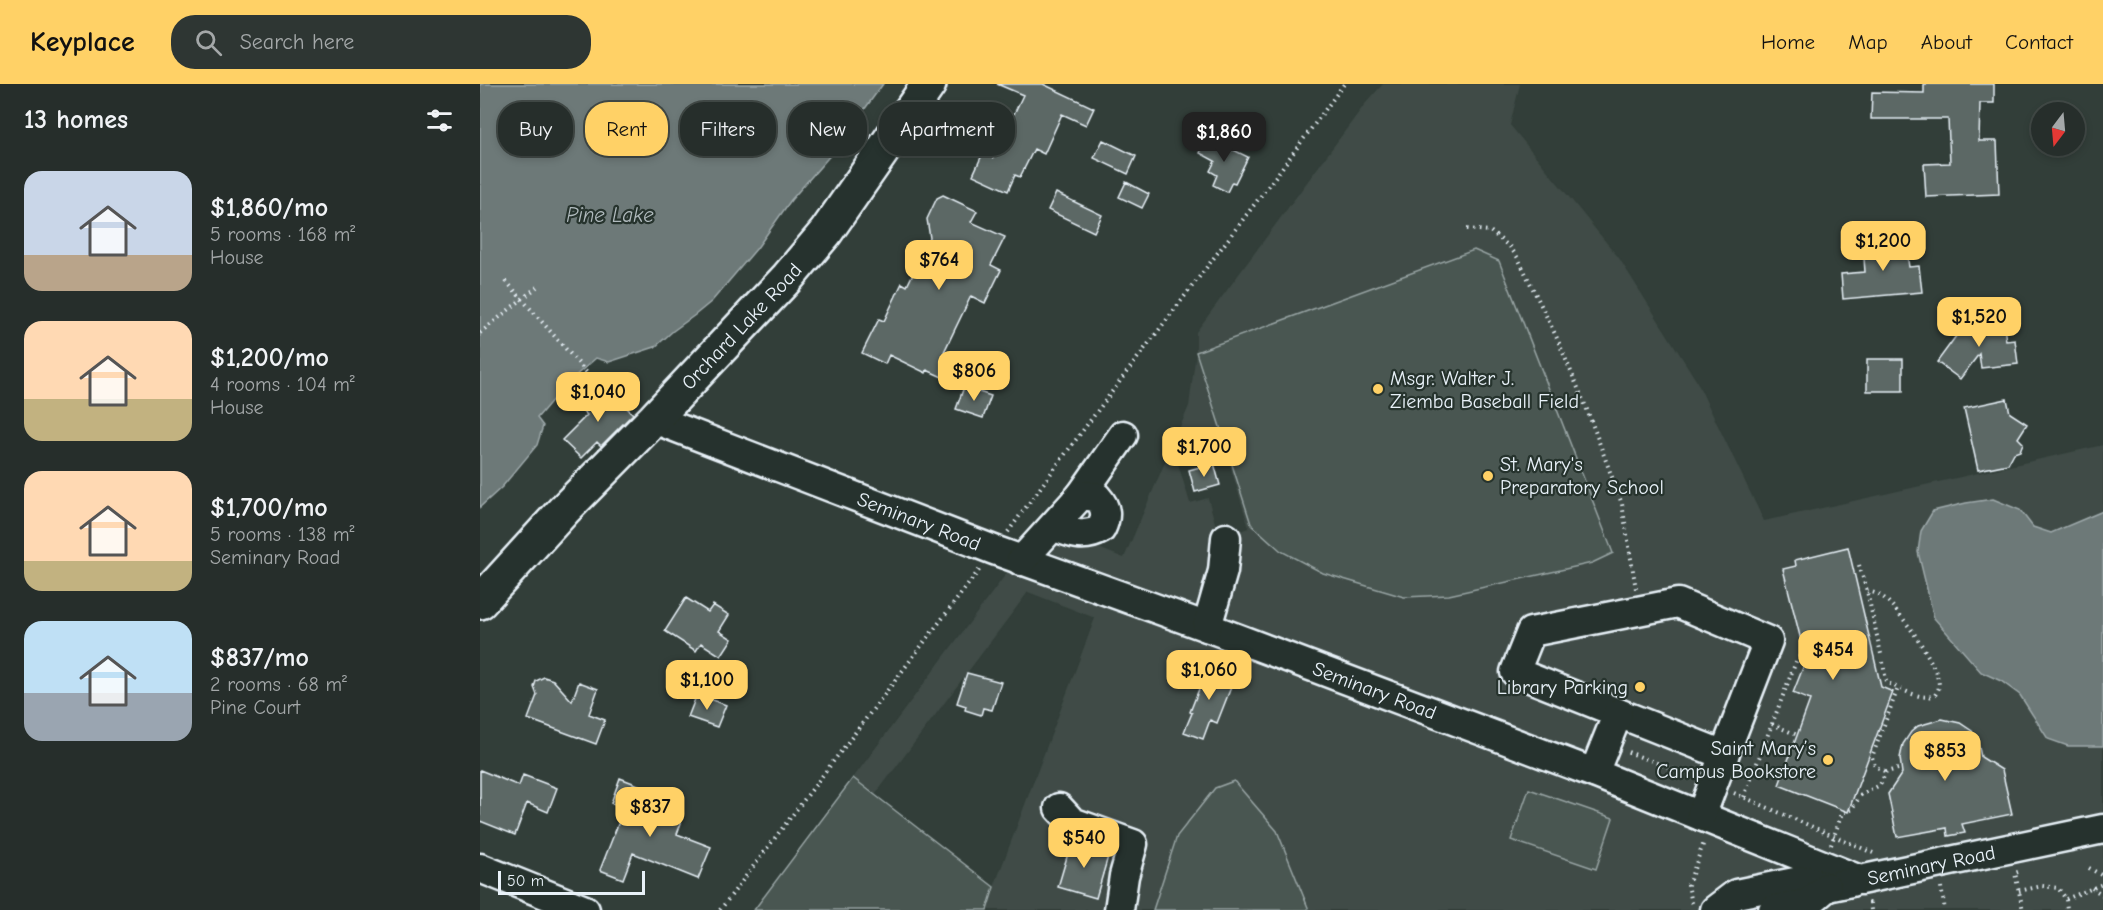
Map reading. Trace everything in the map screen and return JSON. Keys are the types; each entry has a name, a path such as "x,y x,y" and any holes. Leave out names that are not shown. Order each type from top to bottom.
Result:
{"main road":[{"name":"Orchard Lake Road","path":"480,602 564,510 747,322 826,232 929,84"}],"street":[{"name":"Seminary Road","path":"654,419 1021,561 1207,627 1594,773 1707,818 1825,876 1860,880 2103,829"},
{"path":"1021,561 1081,495 1123,435"},
{"path":"1053,526 1071,533 1089,535 1101,529 1106,516 1102,503 1097,497 1081,495"},
{"path":"1078,582 1085,549 1081,534"},
{"path":"1207,627 1223,571 1226,538"},
{"path":"1707,818 1713,785 1768,641 1678,603 1531,632 1515,672 1724,755"},
{"path":"1594,773 1618,713"},
{"path":"1059,808 1072,822 1133,844 1124,876 1119,910"},
{"path":"480,868 585,910"},
{"path":"1715,910 1736,894 1825,876"},
{"path":"1773,910 1809,903 1825,876"}],"path":[{"path":"720,910 1159,333 1344,84"},
{"path":"1467,229 1490,231 1509,247 1518,258 1557,336 1622,504 1639,610"},
{"path":"506,281 588,374"},
{"path":"480,333 537,287"},
{"path":"1859,565 1881,654"},
{"path":"1867,591 1883,597 1909,627 1927,654 1937,676 1939,688 1935,695 1929,698 1898,688 1886,682 1883,662"},
{"path":"1744,797 1797,659 1804,652"},
{"path":"1898,688 1872,757 1875,766 1886,772 1902,768"},
{"path":"1772,724 1797,735"},
{"path":"1606,744 1725,788 1875,854"},
{"path":"1825,876 1842,813 1851,810 1861,795 1880,785 1886,772"},
{"path":"1694,910 1688,885 1707,818"},
{"path":"1936,864 1945,910"},
{"path":"2089,868 2103,876"},
{"path":"2019,872 2015,873 2023,910"},
{"path":"2066,898 2103,884"},
{"path":"2019,891 2042,886 2058,888 2066,898 2067,910"},
{"path":"2092,888 2103,895"}],"shaded area":[{"name":"St. Mary's Preparatory School","path":"1383,84 1520,84 1510,125 1619,258 1696,380 1764,521 2103,445 2103,910 754,910 1042,526 1124,558 1189,406 1196,352 1196,332 1365,104","holes":["1219,429 1249,528 1219,537 1208,498 1190,503 1175,454 1186,439","1028,592 1095,618 994,887 875,795"]},
{"name":"Msgr. Walter J. Ziemba Baseball Field","path":"1474,250 1499,261 1613,553 1592,563 1449,595 1404,597 1323,573 1281,551 1251,524 1196,352"},
{"path":"853,778 994,887 987,910 754,910"},
{"path":"1234,781 1277,831 1309,910 1153,910 1177,836 1215,788"},
{"path":"1529,789 1613,818 1596,869 1511,840"}],"water":[{"name":"Pine Lake","path":"480,84 883,84 867,106 867,102 788,102 788,156 830,156 791,200 757,248 712,301 655,347 609,362 596,358 566,384 537,418 543,426 537,445 502,487 480,507"},
{"path":"1993,499 2020,510 2033,527 2051,533 2103,511 2103,746 2068,746 2048,739 2020,695 2001,681 1981,672 1934,618 1918,552 1921,531 1933,511"}],"building":[{"path":"997,84 1043,84 1094,108 1086,125 1062,114 1044,154 1034,149 1020,177 1015,175 1008,191 973,175 982,156 993,158 994,156 1015,156 1015,112 1023,95"},
{"path":"1924,84 1994,84 1994,103 1980,103 1979,141 1997,141 1999,194 1926,197 1924,164 1950,163 1948,119 1871,119 1872,92 1924,93"},
{"path":"1207,137 1248,157 1235,183 1232,182 1227,192 1213,185 1217,175 1210,171 1215,161 1200,153"},
{"path":"1103,140 1136,156 1128,174 1094,158"},
{"path":"1126,182 1149,194 1142,208 1119,197"},
{"path":"1056,193 1102,215 1094,232 1048,210"},
{"path":"943,195 977,211 971,222 1005,237 991,265 1001,270 985,303 971,296 944,352 961,360 951,381 927,370 926,373 889,355 885,364 862,353 879,319 884,321 902,283 907,286 930,238 927,219 937,198"},
{"path":"1900,235 1902,254 1907,254 1909,267 1919,266 1922,292 1843,299 1841,274 1865,272 1864,258 1868,257 1866,238"},
{"path":"2003,320 2006,341 2015,340 2018,364 1981,368 1979,354 1960,379 1937,362 1959,332 1958,326"},
{"path":"1867,359 1903,359 1903,391 1867,391"},
{"path":"606,387 633,414 601,446 597,442 581,458 562,440 587,415 583,411"},
{"path":"964,387 991,396 983,418 956,409"},
{"path":"2007,399 2010,413 2027,424 2018,438 2023,443 2020,451 2014,453 2008,464 1978,470 1964,408"},
{"path":"1214,463 1220,485 1195,492 1189,470"},
{"path":"1848,547 1881,687 1893,692 1848,812 1779,785 1810,700 1793,693 1806,660 1783,569 1796,566 1795,560"},
{"path":"686,598 708,612 713,605 729,615 719,631 732,639 721,656 701,643 696,651 665,631"},
{"path":"1208,666 1235,677 1217,723 1210,720 1203,739 1184,732"},
{"path":"967,673 1001,682 992,710 983,708 981,715 965,710 966,706 957,703"},
{"path":"544,677 553,680 572,701 579,682 598,689 589,714 605,720 596,744 528,719 537,695 534,687 536,681"},
{"path":"697,694 726,705 717,727 688,717"},
{"path":"1942,719 1960,723 1972,731 1981,757 2002,770 2012,814 1962,824 1965,833 1948,836 1947,828 1897,837 1888,794 1902,773 1900,758 1903,744 1918,726"},
{"path":"480,770 519,786 523,775 557,788 548,812 527,803 515,835 480,821"},
{"path":"620,778 646,788 639,807 681,823 677,834 711,847 698,879 633,853 623,879 600,870 624,809 611,803"},
{"path":"1072,840 1109,853 1096,898 1058,887"}],"place":[{"name":"Msgr. Walter J. Ziemba Baseball Field","path":"1378,389"},
{"name":"St. Mary's Preparatory School","path":"1488,476"},
{"name":"Library Parking","path":"1640,687"},
{"name":"Saint Mary’s Campus Bookstore","path":"1828,760"}]}
